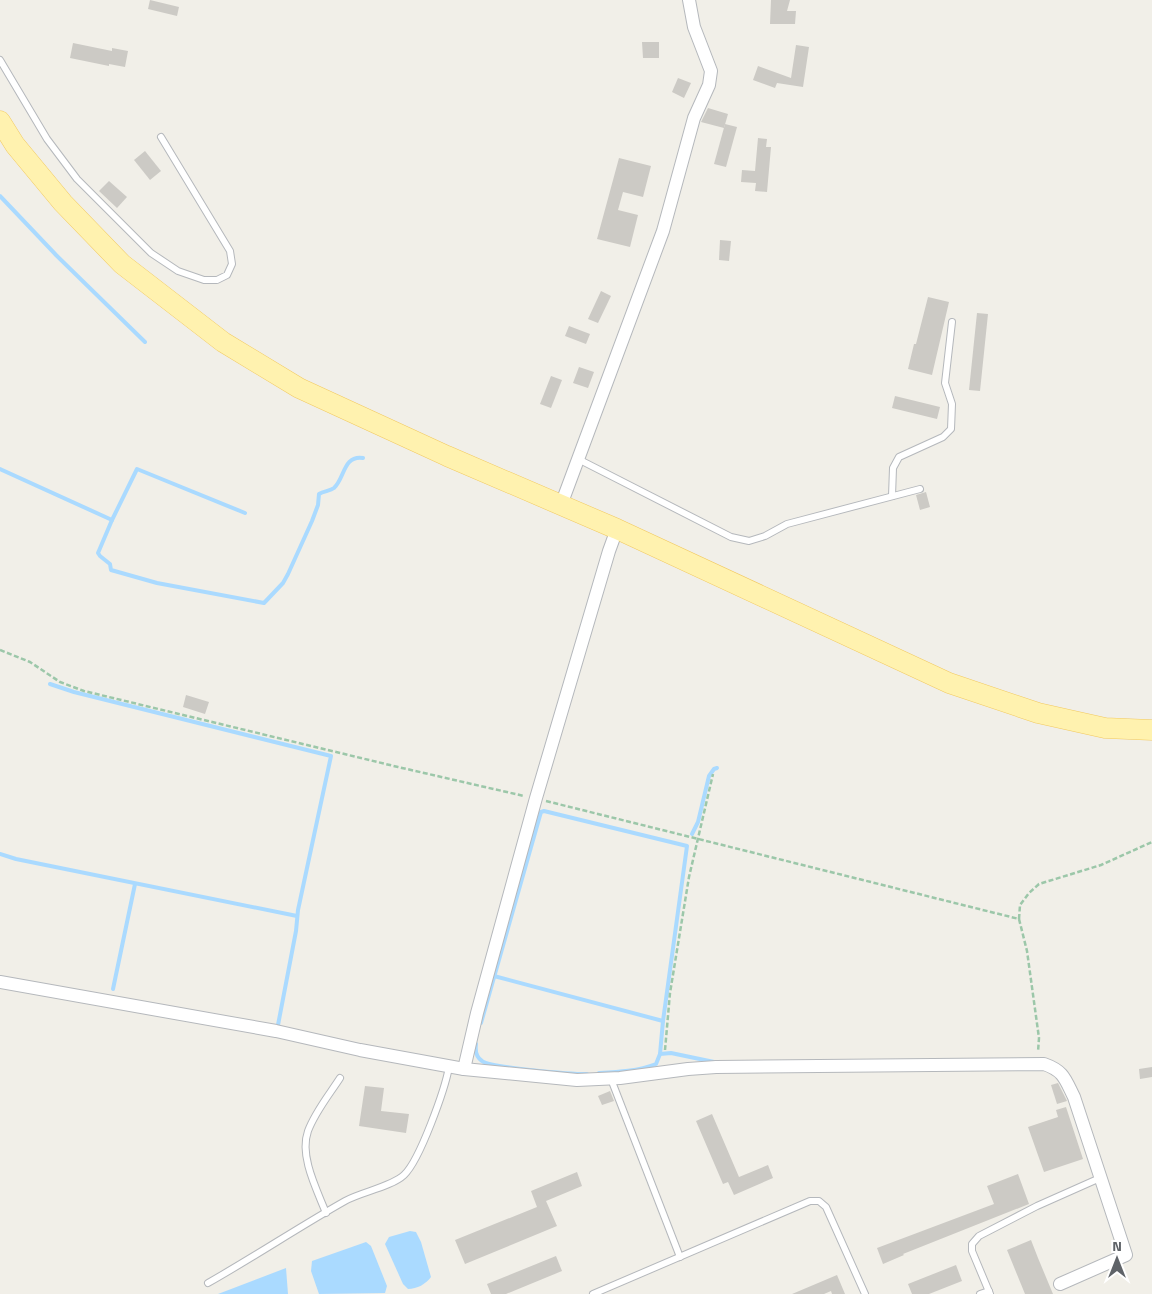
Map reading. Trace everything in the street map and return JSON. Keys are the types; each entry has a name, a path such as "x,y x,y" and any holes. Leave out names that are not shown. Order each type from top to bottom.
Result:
{"main road":[{"path":"0,121 15,145 63,203 122,264 224,342 299,388 446,456 617,529 949,683 1038,714 1105,728 1152,730"}],"street":[{"path":"561,505 663,231 694,118 709,85 711,71 694,27 689,0"},
{"path":"464,1069 477,1013 536,798 608,551 617,529"},
{"path":"0,982 276,1031 449,1067 578,1080 611,1079 716,1066 1044,1064 1057,1069 1066,1080 1074,1097 1126,1255 1060,1284"}],"lane":[{"path":"0,60 47,139 77,180 151,253 178,271 204,280 217,280 227,275 232,264 230,251 161,136"},
{"path":"892,496 894,468 899,456 943,438 951,429 952,404 946,383 952,322"},
{"path":"578,459 730,537 749,541 765,536 787,524 920,489"},
{"path":"208,1284 347,1200 395,1180 404,1174 417,1155 428,1130 445,1087 449,1067"},
{"path":"326,1212 310,1172 305,1146 308,1132 340,1078"},
{"path":"611,1079 680,1257"},
{"path":"980,1294 990,1292 972,1251 972,1244 979,1236 1037,1206 1100,1178"},
{"path":"593,1294 810,1201 819,1201 826,1207 865,1294"}],"path":[{"path":"0,650 30,662 60,682 84,691 398,767 536,798 1019,919"},
{"path":"665,1050 672,983 689,877 713,774"},
{"path":"1038,1064 1038,1038 1034,999 1027,951 1019,919 1020,905 1039,884 1101,865 1152,842"}],"water":[{"path":"410,1231 416,1232 421,1242 431,1277 421,1286 408,1289 403,1284 385,1244 389,1237"},
{"path":"366,1242 371,1246 387,1286 385,1293 319,1294 311,1271 312,1261"},
{"path":"286,1268 288,1294 218,1294"}],"building":[{"path":"150,0 179,7 177,16 148,9"},
{"path":"771,0 790,0 787,11 796,11 795,24 770,24"},
{"path":"642,42 659,42 659,58 643,58"},
{"path":"73,43 112,51 112,48 128,51 125,67 109,64 109,66 70,58"},
{"path":"796,45 809,47 803,87 777,83 775,88 753,80 758,66 791,78"},
{"path":"678,78 691,83 684,98 672,92"},
{"path":"708,108 728,114 724,128 701,122"},
{"path":"725,124 737,127 726,167 714,164"},
{"path":"758,138 767,139 766,147 771,147 767,192 755,191 756,183 741,182 742,170 755,171"},
{"path":"145,151 161,171 150,180 134,160"},
{"path":"619,158 651,166 643,197 623,192 618,210 638,215 630,247 597,239"},
{"path":"109,181 127,197 117,208 99,191"},
{"path":"720,240 731,241 729,261 719,260"},
{"path":"601,291 611,296 598,323 588,319"},
{"path":"928,297 949,302 932,375 908,369"},
{"path":"977,313 988,314 980,391 969,390"},
{"path":"569,326 590,334 586,344 565,336"},
{"path":"579,367 594,372 588,388 573,383"},
{"path":"551,376 562,380 551,408 540,404"},
{"path":"895,396 940,407 937,419 892,408"},
{"path":"926,492 930,507 920,510 916,495"},
{"path":"186,695 209,702 205,714 183,707"},
{"path":"1152,1067 1152,1077 1140,1079 1139,1069"},
{"path":"1058,1083 1067,1101 1057,1104 1051,1085"},
{"path":"365,1086 384,1088 381,1111 409,1114 406,1133 359,1126"},
{"path":"610,1091 614,1101 602,1105 598,1096"},
{"path":"1066,1107 1083,1159 1044,1172 1028,1127 1058,1117 1056,1110"},
{"path":"712,1114 739,1177 768,1165 773,1178 734,1195 728,1182 723,1184 696,1121"},
{"path":"577,1172 582,1186 546,1201 557,1226 465,1264 455,1240 537,1207 531,1191"},
{"path":"1018,1174 1029,1204 903,1254 883,1264 877,1248 994,1204 987,1186"},
{"path":"1031,1240 1053,1294 1025,1294 1007,1250"},
{"path":"556,1256 562,1271 506,1294 491,1294 487,1284"},
{"path":"956,1265 962,1281 929,1294 912,1294 908,1284"},
{"path":"837,1275 845,1294 832,1294 831,1291 824,1294 792,1294"}],"waterway":[{"path":"0,196 56,255 145,342"},
{"path":"112,520 98,553 110,564 111,570 157,583 264,603 283,583 288,574 312,521 318,505 319,494 331,490 338,484 345,468 352,460 363,458"},
{"path":"0,469 112,520 137,469 245,513"},
{"path":"50,684 74,692 331,756 298,910 296,931 278,1025"},
{"path":"692,834 698,822 709,776 717,768"},
{"path":"481,1023 541,812 544,811 687,846 660,1054"},
{"path":"0,854 16,859 297,916"},
{"path":"113,989 135,884"},
{"path":"494,976 663,1021"},
{"path":"476,1044 478,1058 488,1064 532,1070 587,1074"},
{"path":"599,1073 628,1071 656,1064 660,1054 671,1053 714,1062"}]}
